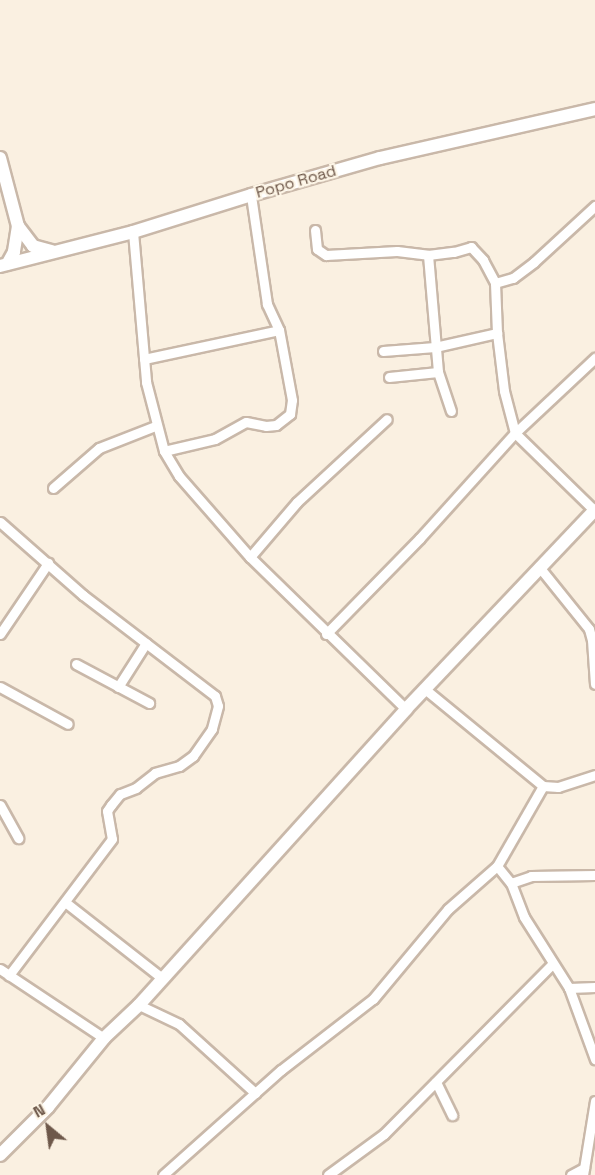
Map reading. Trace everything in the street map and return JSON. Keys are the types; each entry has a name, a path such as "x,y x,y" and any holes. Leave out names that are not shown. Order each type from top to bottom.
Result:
{"main road":[{"name":"Popo Road","path":"4,265 133,232 250,195 380,158 595,109"},
{"path":"0,158 18,226 33,246 52,252"},
{"path":"4,265 14,252 18,226"},
{"path":"0,1155 48,1107 104,1038 139,1005 406,709 595,510"}],"street":[{"path":"164,451 215,439 246,422 266,426 276,424 290,414 292,400 279,330 267,304 250,195"},
{"path":"495,283 513,278 534,262 595,206"},
{"path":"315,230 317,249 326,255 397,250 428,255 454,252 471,247 483,260 495,283 497,333 504,391 515,433 595,510"},
{"path":"133,232 144,359 155,426 164,451 179,476 250,557 326,634 406,709"},
{"path":"428,255 438,372 451,411"},
{"path":"144,359 279,330"},
{"path":"383,351 435,347 497,333"},
{"path":"326,634 420,538 515,433 595,358"},
{"path":"389,377 438,372"},
{"path":"250,557 297,502 387,419"},
{"path":"53,488 99,448 155,426"},
{"path":"0,522 83,595 215,696 217,716 205,741 193,756 179,766 155,773 136,788 120,794 111,805 107,811 112,839 9,975"},
{"path":"0,634 48,563"},
{"path":"540,568 589,629 595,684"},
{"path":"118,687 146,643"},
{"path":"76,664 149,703"},
{"path":"0,687 68,724"},
{"path":"426,690 543,786 558,788 595,775"},
{"path":"163,1175 280,1070 373,999 448,909 497,866 543,786"},
{"path":"0,804 18,838"},
{"path":"497,866 511,883 524,917 569,988 595,1059"},
{"path":"511,883 531,876 595,875"},
{"path":"65,902 162,978"},
{"path":"328,1175 384,1134 552,964"},
{"path":"0,969 104,1038"},
{"path":"569,988 595,987"},
{"path":"139,1005 179,1024 255,1093"},
{"path":"436,1082 452,1115"},
{"path":"571,1175 583,1172 595,1101"}]}
